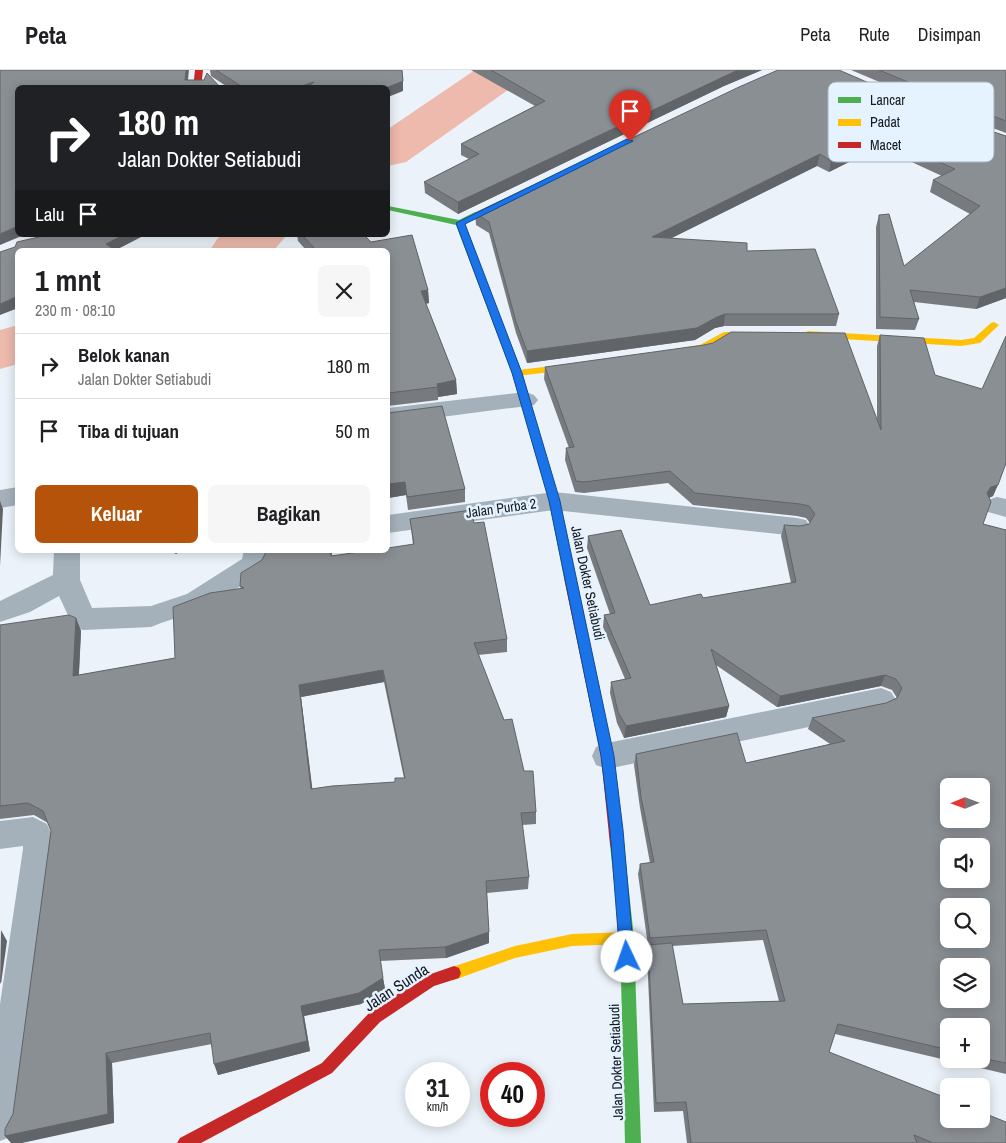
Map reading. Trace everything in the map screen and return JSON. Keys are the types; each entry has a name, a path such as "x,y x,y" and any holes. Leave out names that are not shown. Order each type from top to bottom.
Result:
{"street":[{"path":"196,85 199,70"},
{"path":"390,209 460,223 486,210"},
{"name":"Jalan Dokter Setiabudi","path":"460,223 517,373 554,501 607,756 627,938 633,1143"},
{"path":"793,334 822,334 961,343 977,340 994,325"},
{"path":"663,354 702,348 724,335 773,334"},
{"path":"517,373 594,364"},
{"path":"390,416 526,400"},
{"path":"0,499 15,496"},
{"name":"Jalan Purba 2","path":"390,524 554,501 797,527"},
{"path":"67,553 66,580 83,619 151,616 197,601 255,564 257,553"},
{"path":"0,612 20,605 66,580"},
{"path":"607,756 881,700"},
{"path":"0,835 33,831 39,839 37,870 0,1123"},
{"name":"Jalan Sunda","path":"185,1143 327,1068 375,1017 430,980 515,952 572,940 627,938"}],"building":[{"path":"0,70 186,70 185,80 204,80 207,73 218,85 15,85 15,227 0,234"},
{"path":"216,70 402,70 403,81 390,86 310,85 314,82 305,85 239,85"},
{"path":"491,70 738,70 458,202 424,182 479,154 461,144 545,101"},
{"path":"778,70 839,70 867,82 828,82 828,159 820,154 652,237 747,243 747,251 815,249 839,314 725,314 697,328 527,351 516,322 489,222 475,213"},
{"path":"879,70 1006,70 1006,121 994,116 994,82 908,82"},
{"path":"994,132 1006,136 1006,288 980,297 910,290 919,319 880,317 879,215 889,214 904,266 980,206 933,180 955,169 939,162 994,162"},
{"path":"412,235 428,290 421,291 456,380 437,384 438,387 390,393 390,248 314,248 304,237 366,237 371,242"},
{"path":"39,237 119,237 106,244 112,248 15,248 15,297 0,304 0,252 15,247 17,242"},
{"path":"731,332 845,333 881,430 880,335 924,338 935,375 982,389 1006,336 1006,463 998,485 991,487 987,493 991,502 983,524 1006,530 1006,1063 990,1060 990,1018 940,1018 940,1048 838,1024 829,1052 940,1095 940,1128 990,1128 990,1116 1006,1122 1006,1143 933,1143 914,1135 917,1143 691,1143 686,1102 656,1103 648,945 672,943 683,1004 785,1001 766,930 650,938 640,864 654,862 641,797 636,754 737,733 746,763 845,741 812,718 886,703 897,698 902,688 896,679 885,675 780,696 711,649 729,706 626,726 618,712 611,682 631,678 604,615 615,613 588,536 621,530 650,605 701,594 703,598 796,582 784,525 800,526 809,524 815,514 809,506 800,504 695,493 670,471 584,482 576,481 566,448 574,447 545,367 713,343"},
{"path":"442,406 465,489 407,497 405,482 390,484 390,413"},
{"path":"471,510 474,523 484,522 507,639 474,643 504,720 512,719 524,771 533,771 536,812 521,813 529,877 486,881 489,932 445,947 379,950 383,978 359,993 301,1006 307,1041 214,1064 210,1033 106,1053 108,1114 5,1136 5,1129 13,1114 51,831 43,811 28,803 0,806 0,625 69,615 76,618 73,676 175,658 173,607 210,593 244,588 240,586 241,573 262,560 266,553 330,553 331,556 352,553 390,553 390,548 414,544 410,519","holes":["383,670 405,778 395,778 395,782 311,789 299,685"]}],"waterway":[{"path":"390,150 505,70"},
{"path":"241,248 257,237"},
{"path":"0,350 15,345"}],"traffic: fast":[{"path":"390,208 460,223 475,215"},
{"path":"460,223 517,373 554,501 570,578"},
{"path":"617,845 627,938 633,1143"}],"traffic: slow":[{"path":"808,334 961,343 977,341 994,325"},
{"path":"675,352 702,348 724,335 763,335"},
{"path":"517,373 580,366"},
{"path":"454,973 515,952 572,940 627,938"}],"traffic: jam":[{"path":"197,85 199,70"},
{"path":"570,578 607,756 617,845"},
{"path":"185,1143 327,1068 375,1017 430,981 454,973"}],"route":[{"path":"627,957 617,830 607,756 588,656 554,501 517,373 460,223 630,141"}]}
